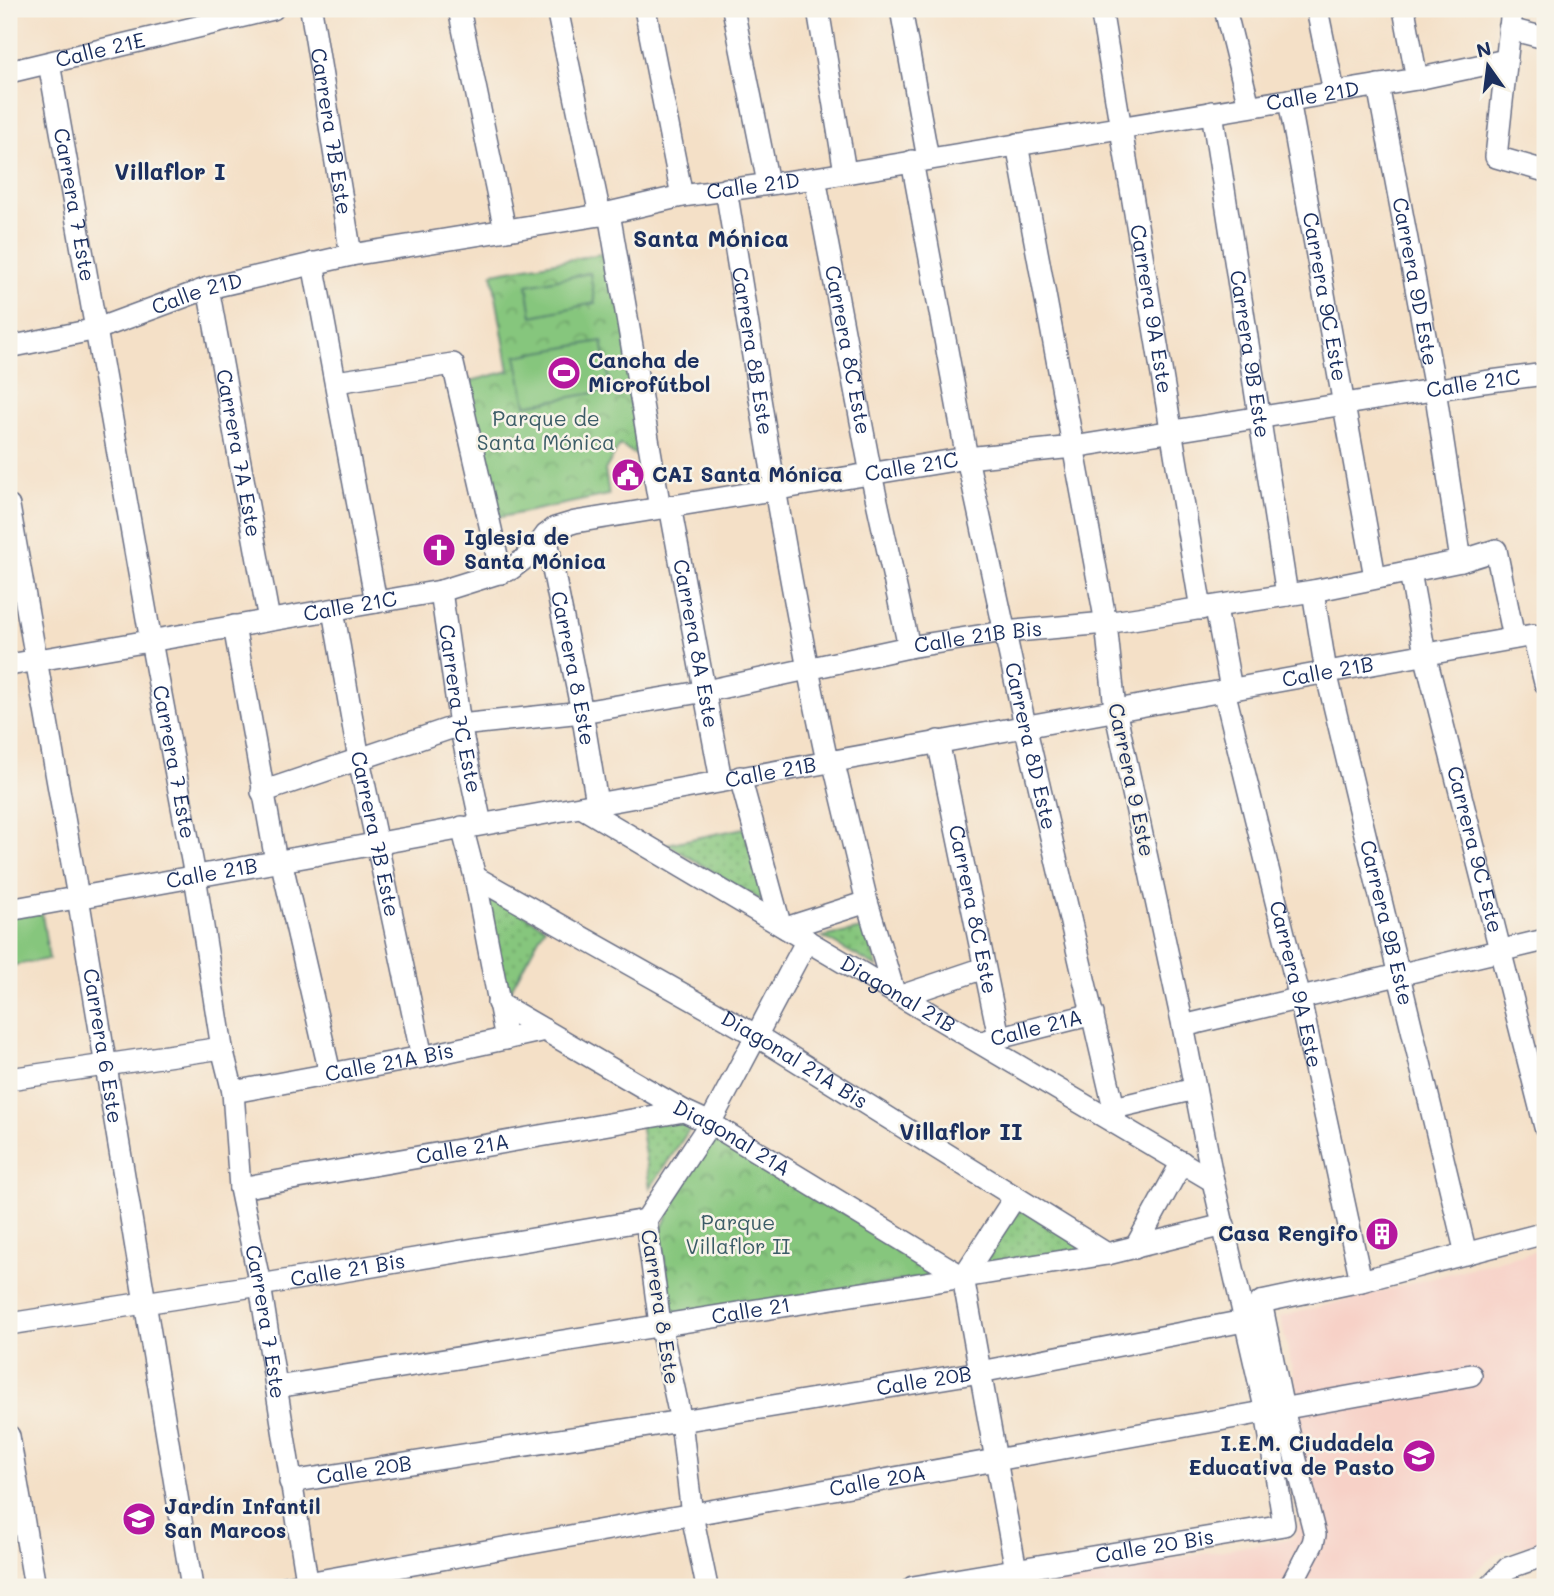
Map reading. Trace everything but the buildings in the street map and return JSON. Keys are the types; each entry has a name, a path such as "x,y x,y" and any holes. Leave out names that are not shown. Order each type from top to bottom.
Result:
{"street":[{"name":"Calle 21E","path":"9,72 273,9"},
{"name":"Carrera 7B Este","path":"311,9 351,255"},
{"path":"459,9 505,230"},
{"path":"557,9 604,214"},
{"path":"645,9 682,196"},
{"path":"733,9 768,183"},
{"path":"818,9 845,172"},
{"name":"Carrera 8D Este","path":"901,9 920,160 967,458 1004,632 1115,1115"},
{"name":"Carrera 9A Este","path":"1101,9 1170,431 1227,690 1300,999 1361,1281"},
{"path":"1225,9 1249,106"},
{"path":"1317,9 1334,92"},
{"path":"1404,9 1417,79"},
{"path":"1545,38 1511,19 1496,157 1545,171"},
{"name":"Calle 21D","path":"9,347 97,330 208,288 351,255 604,214 682,196 815,177 1417,79 1506,60"},
{"name":"Carrera 7 Este","path":"50,63 195,876 222,1048 233,1091 240,1188 260,1285 307,1585"},
{"name":"Carrera 9D Este","path":"1378,85 1435,389 1461,561"},
{"name":"Carrera 9C Este","path":"1289,100 1375,577"},
{"name":"Carrera 9B Este","path":"1212,112 1287,594"},
{"name":"Carrera 9 Este","path":"1017,144 1106,623 1115,709 1244,1321 1275,1411"},
{"name":"Carrera 8C Este","path":"815,177 871,474 909,647"},
{"name":"Carrera 8B Este","path":"726,189 807,670 867,902 897,994"},
{"name":"Carrera 8A Este","path":"604,214 706,691 731,778 783,926"},
{"path":"313,263 376,602"},
{"name":"Carrera 7A Este","path":"208,288 269,620"},
{"path":"336,382 453,364 502,573"},
{"name":"Calle 21C","path":"9,665 441,591 502,573 520,564 555,528 575,522 967,458 1073,447 1544,374"},
{"name":"Carrera 6 Este","path":"9,506 78,897 192,1587"},
{"name":"Carrera 8 Este","path":"546,535 582,712 589,805"},
{"name":"Calle 21B Bis","path":"262,792 460,725 582,712 706,691 909,647 1004,632 1106,623 1313,591 1461,561 1496,550 1523,637"},
{"name":"Carrera 9C Este","path":"1410,572 1425,654 1545,1127"},
{"name":"Carrera 7C Este","path":"441,591 472,825 475,877 506,1040"},
{"name":"Carrera 9B Este","path":"1313,591 1326,672 1466,1254"},
{"name":"Carrera 7B Este","path":"332,610 359,759 422,1057"},
{"path":"234,626 262,792 330,1073"},
{"path":"1523,637 1545,683"},
{"name":"Calle 21B","path":"9,910 1523,637"},
{"name":"Carrera 8C Este","path":"938,741 984,968 990,1040"},
{"name":"Diagonal 21B","path":"589,805 897,994 990,1040 1115,1115 1213,1181"},
{"name":"Diagonal 21A Bis","path":"475,877 757,1036 1107,1254"},
{"path":"783,926 867,902"},
{"name":"Carrera 8 Este","path":"706,1587 692,1515 681,1422 660,1324 646,1220 710,1123 807,940"},
{"path":"1183,1026 1545,940"},
{"path":"897,994 984,968"},
{"name":"Diagonal 21A","path":"498,1003 684,1111 710,1123 963,1277"},
{"name":"Calle 21A","path":"990,1040 1093,1014"},
{"name":"Calle 21A Bis","path":"233,1091 422,1057 545,1030"},
{"path":"9,1079 222,1048"},
{"path":"1115,1115 1195,1089"},
{"name":"Calle 21A","path":"240,1188 684,1111"},
{"path":"1135,1248 1182,1162"},
{"path":"1015,1197 963,1277 1017,1578"},
{"name":"Calle 21 Bis","path":"9,1324 646,1220"},
{"name":"Calle 21","path":"276,1387 1107,1254 1224,1225"},
{"path":"1244,1321 1261,1301 1361,1281 1545,1233"},
{"path":"1261,1301 1275,1411 1315,1535 1290,1587"},
{"name":"Calle 20B","path":"290,1482 681,1422 980,1372 1244,1321"},
{"name":"Calle 20A","path":"285,1587 1471,1376"},
{"name":"Calle 20 Bis","path":"913,1587 1017,1578 1284,1525 1275,1411"},
{"path":"10,1446 35,1587"},
{"path":"1490,1587 1508,1568 1545,1555"}],"shaded area":[{"name":"I.E.M. Ciudadela Educativa de Pasto","path":"1545,1249 1545,1540 1495,1554 1458,1587 1035,1587 1034,1583 1293,1538 1303,1515 1282,1397 1298,1392 1280,1317"}],"green space":[{"name":"Parque de Santa Mónica","path":"613,252 648,462 620,445 605,470 609,495 491,519 463,383 509,371 492,273"},
{"path":"590,273 595,303 532,316 527,285"},
{"name":"Cancha de Microfútbol","path":"602,341 611,390 526,405 516,356"},
{"path":"744,828 764,902 667,844"},
{"path":"481,890 545,927 504,1002"},
{"path":"41,908 49,959 9,966 9,913"},
{"path":"867,928 877,967 823,937"},
{"path":"679,1118 691,1127 650,1188 640,1123"},
{"name":"Parque Villaflor II","path":"712,1136 950,1274 673,1316 660,1232"},
{"path":"1017,1206 1099,1253 977,1271"}],"place":[{"name":"Cancha de Microfútbol","path":"564,373"},
{"name":"CAI Santa Mónica","path":"628,475"},
{"name":"Iglesia de Santa Mónica","path":"439,550"},
{"name":"Casa Rengifo","path":"1382,1234"},
{"name":"I.E.M. Ciudadela Educativa de Pasto","path":"1419,1456"},
{"name":"Jardín Infantil San Marcos","path":"139,1519"}],"district":[{"name":"Villaflor I","path":"170,172"},
{"name":"Santa Mónica","path":"711,239"},
{"name":"Villaflor II","path":"961,1132"}]}
